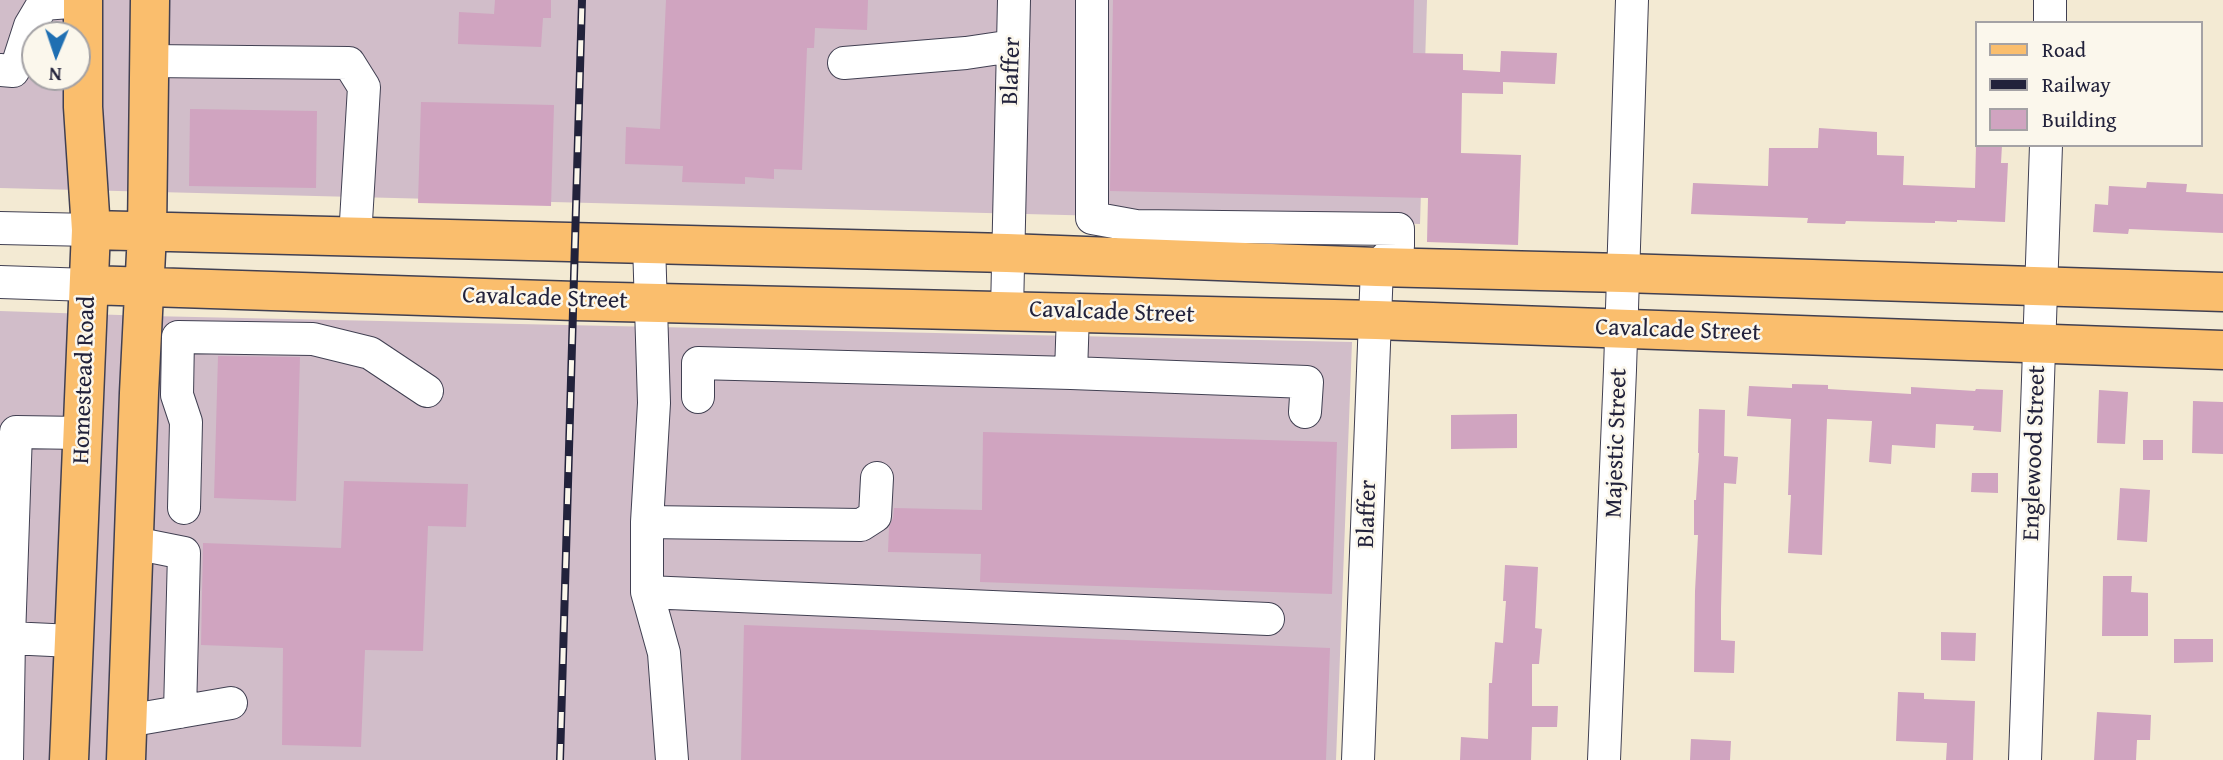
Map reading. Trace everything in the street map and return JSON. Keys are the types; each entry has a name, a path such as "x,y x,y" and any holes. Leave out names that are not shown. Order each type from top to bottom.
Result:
{"main road":[{"name":"Homestead Road","path":"69,760 91,230 83,107 83,0"},
{"path":"127,760 128,675 147,233 150,0"},
{"path":"91,230 1007,253 1377,267 2223,292"},
{"name":"Cavalcade Street","path":"89,285 650,303 1376,320 2223,350"},
{"path":"72,660 128,675"}],"street":[{"path":"0,71 13,71 30,26 43,5 83,0"},
{"name":"Blaffer","path":"1007,311 1014,0"},
{"path":"1092,0 1092,218 1098,239 1099,257"},
{"name":"Majestic Street","path":"1604,760 1632,0"},
{"path":"2050,0 2050,21"},
{"path":"844,63 966,53 1013,46"},
{"path":"149,61 349,63 364,87 355,237"},
{"name":"Englewood Street","path":"2025,760 2046,147"},
{"path":"1092,218 1136,226 1398,229 1398,246 1377,267"},
{"path":"0,228 91,230"},
{"path":"649,244 654,403 647,522 647,592 664,653 672,760"},
{"name":"Blaffer","path":"1358,760 1377,267"},
{"name":"Cavalcade Street","path":"0,282 89,285"},
{"path":"1071,373 1073,313"},
{"path":"184,508 186,422 177,395 178,337 313,338 370,353 427,391"},
{"path":"698,397 698,363 1307,382 1305,412"},
{"path":"139,393 177,395"},
{"path":"7,760 16,432 82,433"},
{"path":"647,522 860,526 875,516 877,478"},
{"path":"134,543 184,552 180,712"},
{"path":"647,592 1268,619"},
{"path":"9,638 72,660"},
{"path":"127,720 231,703"}],"shaded area":[{"path":"0,0 1427,0 1420,224 0,188"},
{"path":"0,311 1352,342 1336,760 0,760"}],"building":[{"path":"495,0 551,0 551,18 543,18 541,47 458,44 459,12 494,14"},
{"path":"666,0 868,0 867,30 815,28 814,48 807,48 802,170 774,169 774,179 745,177 745,184 682,182 683,166 625,164 626,127 660,129"},
{"path":"1113,0 1414,0 1413,53 1463,54 1463,70 1500,72 1501,51 1557,53 1555,84 1503,82 1503,94 1462,93 1461,153 1521,155 1518,245 1427,242 1428,198 1110,191"},
{"path":"421,102 554,105 551,206 418,203"},
{"path":"190,109 317,111 316,188 189,186"},
{"path":"1819,128 1877,132 1877,155 1904,156 1903,185 1975,188 1976,147 2002,147 2001,163 2008,163 2005,222 1846,221 1845,224 1807,223 1808,218 1691,214 1693,183 1768,186 1769,148 1818,148"},
{"path":"2147,182 2187,184 2186,192 2223,194 2223,233 2129,229 2128,234 2093,232 2095,204 2108,205 2109,186 2146,188"},
{"path":"218,356 300,357 296,501 214,498"},
{"path":"1792,384 1911,394 1911,387 2003,390 2001,432 1973,430 1974,426 1936,424 1935,448 1892,445 1891,464 1869,462 1872,421 1827,419 1822,555 1788,553 1791,419 1747,416 1749,386 1792,388"},
{"path":"2099,390 2128,392 2125,444 2097,443"},
{"path":"2193,401 2223,402 2223,454 2192,453"},
{"path":"1699,409 1725,410 1724,456 1738,457 1736,484 1724,483 1721,609 1721,640 1735,641 1734,673 1694,672 1698,535 1694,535 1694,500 1699,453"},
{"path":"1517,414 1517,448 1451,449 1451,415"},
{"path":"983,432 1337,442 1332,594 980,582 981,554 888,552 889,527 894,508 982,510"},
{"path":"2143,440 2163,440 2163,460 2143,460"},
{"path":"1972,473 1998,473 1998,493 1971,492"},
{"path":"344,481 468,484 466,527 428,526 423,651 365,650 361,747 282,745 283,648 201,645 203,543 341,548"},
{"path":"2120,488 2150,490 2147,542 2117,540"},
{"path":"1505,565 1538,567 1535,628 1542,629 1539,664 1532,664 1532,706 1558,706 1557,727 1532,727 1531,760 1460,760 1461,737 1488,739 1489,683 1492,683 1495,642 1503,643"},
{"path":"2103,576 2132,576 2131,592 2148,593 2148,636 2102,636"},
{"path":"744,625 1330,648 1326,760 741,760"},
{"path":"1941,632 1976,633 1975,661 1941,660"},
{"path":"2174,639 2213,639 2213,662 2174,663"},
{"path":"1898,692 1924,693 1924,699 1975,701 1973,760 1946,760 1947,743 1896,741"},
{"path":"2097,712 2151,715 2150,740 2137,740 2136,760 2094,760"},
{"path":"1691,739 1731,741 1730,760 1690,760"}],"railway":[{"path":"560,760 582,0"}]}
